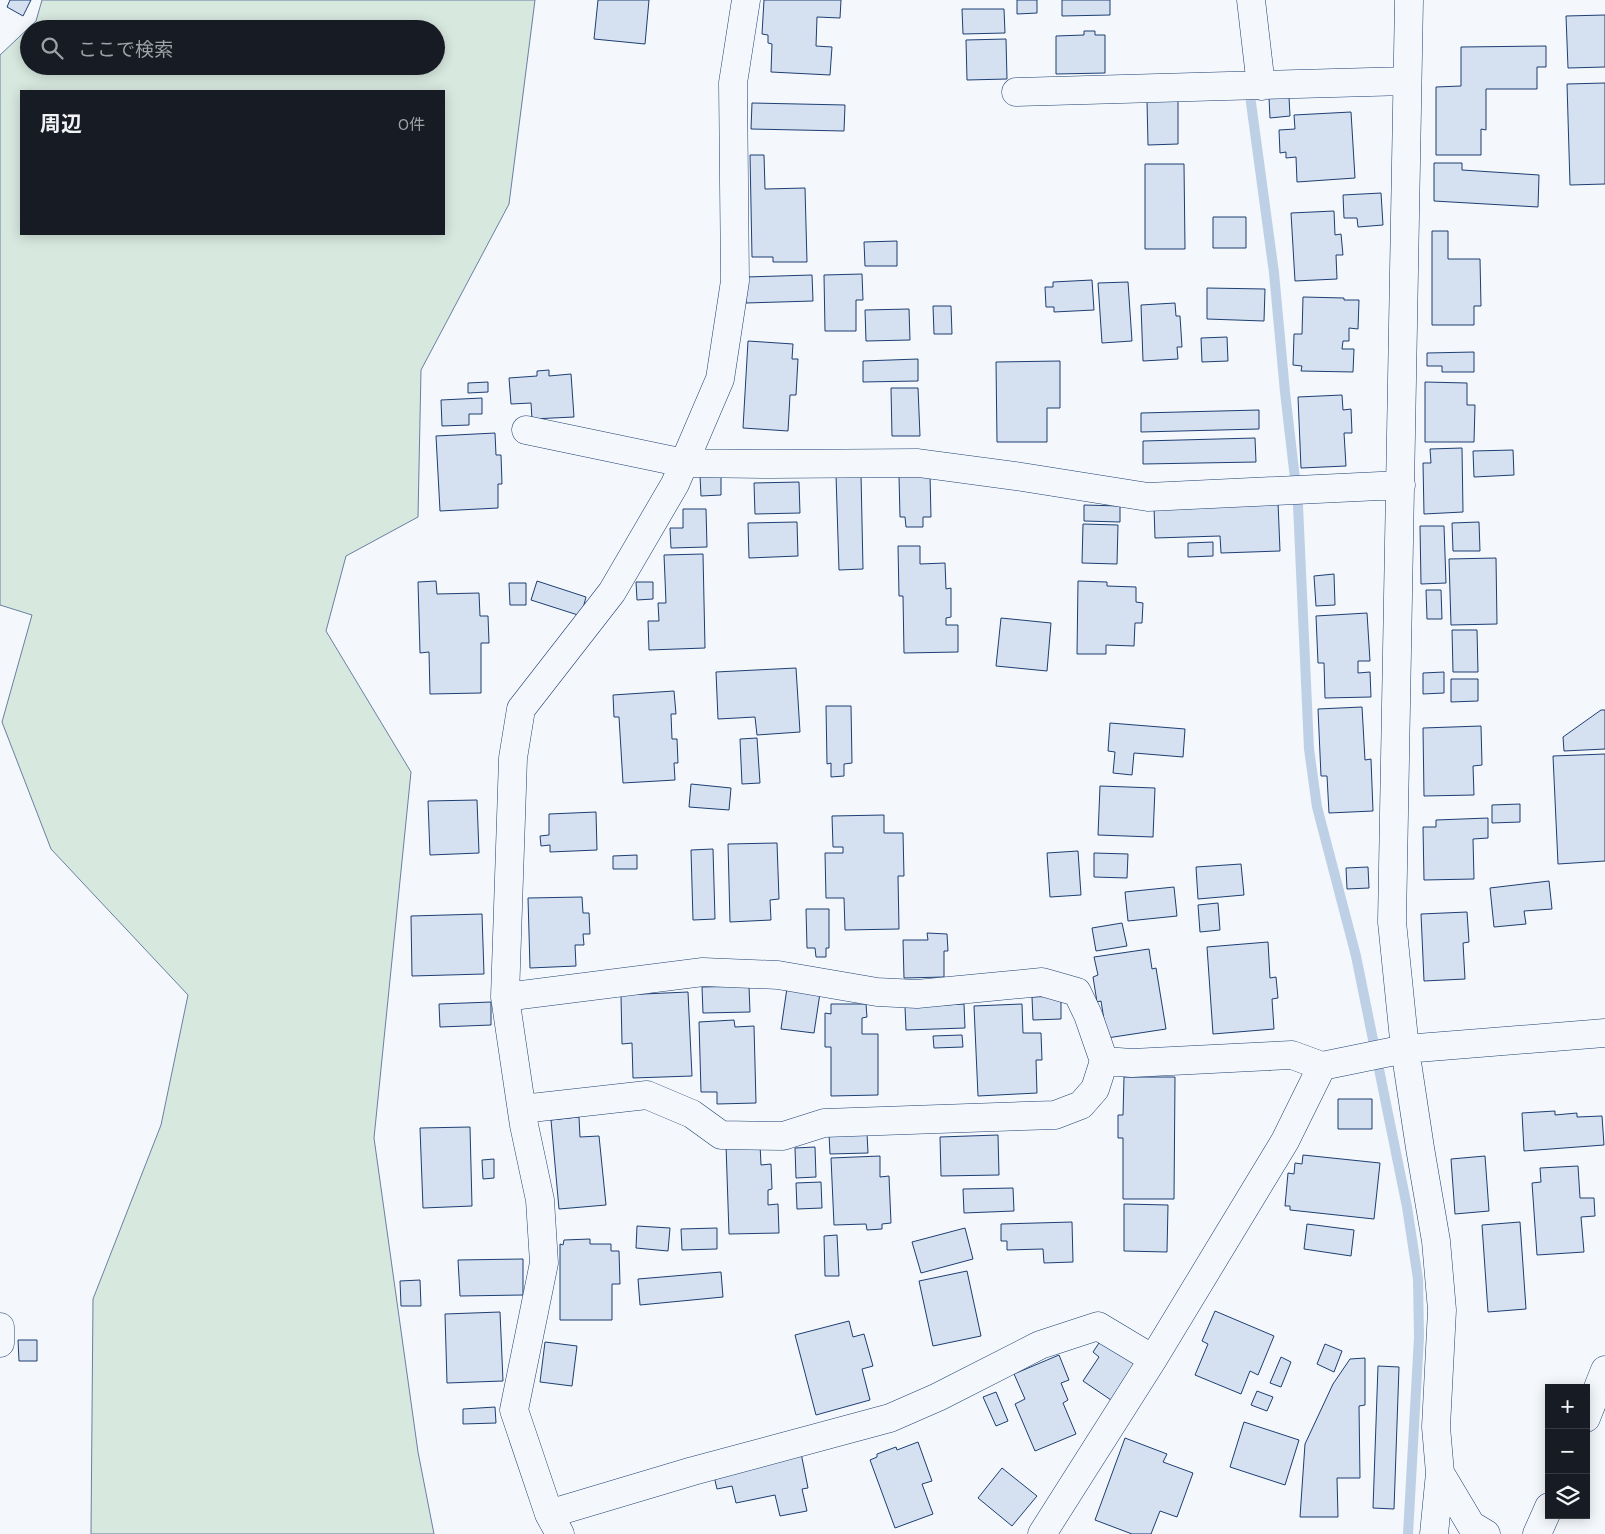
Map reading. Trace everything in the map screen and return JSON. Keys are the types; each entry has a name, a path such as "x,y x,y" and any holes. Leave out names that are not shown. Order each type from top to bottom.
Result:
{"main road":[{"path":"746,0 733,82 735,281 720,379 675,484 612,592 522,708 513,758 506,997 522,1109 540,1200 544,1263 514,1410 554,1524 693,1471 890,1418 938,1397 1040,1346 1098,1326 1153,1359"},
{"path":"1251,0 1261,86"},
{"path":"1409,0 1392,922 1406,1048 1420,1148 1436,1241 1442,1310 1436,1427 1440,1474 1434,1534"},
{"path":"1016,92 1407,81"},
{"path":"526,430 684,463 918,463 1148,497 1401,485"},
{"path":"506,997 703,972 778,975 877,992 916,994 1042,982 1076,992 1088,1015 1104,1061 1096,1089 1081,1105 1055,1115 824,1123 783,1136 721,1134 692,1114 647,1095 522,1109"},
{"path":"1104,1061 1132,1063 1292,1055 1322,1066 1406,1048 1605,1033"},
{"path":"1042,1534 1153,1359 1285,1141 1322,1066"},
{"path":"0,1327 0,1343"},
{"path":"1590,1408 1605,1370"},
{"path":"1440,1474 1471,1525 1486,1534"},
{"path":"1537,1534 1545,1516"}],"shaded area":[{"path":"42,0 535,0 509,204 421,370 418,517 346,556 326,631 411,772 374,1138 418,1452 434,1534 91,1534 93,1299 161,1125 188,995 51,849 2,722 32,615 0,605 0,55 20,36 20,75 445,75 445,20 36,20"}],"building":[{"path":"10,0 31,0 23,16 7,7"},
{"path":"598,0 649,0 645,44 594,39"},
{"path":"764,0 841,0 840,18 817,17 816,46 832,47 830,75 771,72 772,44 768,43 768,35 762,34"},
{"path":"1017,0 1037,0 1037,13 1017,14"},
{"path":"1062,0 1110,0 1110,15 1062,16"},
{"path":"962,9 1004,9 1005,33 963,34"},
{"path":"1605,15 1605,67 1568,68 1566,16"},
{"path":"1084,31 1095,31 1095,35 1105,35 1105,73 1056,74 1056,36 1084,35"},
{"path":"1006,39 1007,79 967,80 966,40"},
{"path":"1546,46 1546,67 1537,67 1537,89 1486,89 1486,130 1481,129 1481,155 1436,155 1436,87 1461,86 1461,47"},
{"path":"1605,83 1605,184 1570,185 1567,84"},
{"path":"1289,97 1290,116 1270,118 1269,98"},
{"path":"1147,101 1178,101 1178,144 1148,145"},
{"path":"752,103 845,105 844,131 751,129"},
{"path":"1351,112 1355,178 1297,182 1296,157 1286,158 1286,152 1280,153 1279,130 1295,129 1294,115"},
{"path":"750,155 764,155 765,189 805,188 807,262 773,262 773,257 752,257"},
{"path":"1434,163 1462,163 1462,170 1539,175 1538,207 1434,201"},
{"path":"1145,164 1184,164 1185,249 1145,249"},
{"path":"1381,193 1383,225 1358,227 1357,218 1344,218 1343,195"},
{"path":"1334,211 1335,235 1341,234 1343,255 1336,255 1337,279 1295,281 1291,213"},
{"path":"1213,217 1246,217 1246,248 1213,248"},
{"path":"1432,231 1448,231 1448,259 1480,259 1481,306 1474,306 1474,325 1432,325"},
{"path":"897,241 897,266 865,266 864,242"},
{"path":"862,274 863,300 856,300 856,331 825,331 824,275"},
{"path":"812,275 813,301 746,303 746,277"},
{"path":"1092,280 1094,310 1054,312 1054,307 1046,307 1045,287 1053,287 1053,282"},
{"path":"1128,282 1132,341 1102,343 1098,283"},
{"path":"1207,288 1265,289 1264,321 1207,319"},
{"path":"1303,297 1359,300 1358,329 1349,328 1349,341 1343,341 1342,349 1354,349 1353,372 1301,371 1302,366 1293,365 1294,334 1302,334"},
{"path":"1175,303 1176,316 1180,316 1182,347 1177,347 1178,359 1143,361 1141,305"},
{"path":"933,306 951,306 952,334 934,334"},
{"path":"909,309 910,340 866,341 865,310"},
{"path":"1227,337 1228,361 1202,362 1201,338"},
{"path":"748,341 793,344 792,359 798,359 796,395 790,395 788,431 743,428"},
{"path":"1474,352 1474,372 1442,372 1442,366 1427,366 1427,353"},
{"path":"918,359 918,381 863,382 863,361"},
{"path":"1060,361 1060,408 1047,408 1047,442 997,442 996,362"},
{"path":"549,370 549,376 571,374 574,417 532,419 531,403 511,404 509,378 537,376 537,371"},
{"path":"488,382 488,392 468,393 468,383"},
{"path":"1425,382 1467,383 1467,405 1475,405 1474,442 1425,442"},
{"path":"891,388 918,388 920,436 892,436"},
{"path":"1342,395 1343,410 1351,409 1352,433 1344,433 1346,466 1301,468 1298,397"},
{"path":"482,398 482,414 469,414 469,425 442,426 441,400"},
{"path":"1259,410 1259,429 1141,432 1141,413"},
{"path":"495,433 496,455 501,455 502,484 498,484 498,508 440,511 436,436"},
{"path":"1255,438 1256,462 1143,464 1143,441"},
{"path":"1462,448 1463,512 1424,514 1423,463 1431,463 1430,449"},
{"path":"1513,450 1514,475 1474,477 1473,451"},
{"path":"861,474 863,569 839,570 836,475"},
{"path":"721,475 721,495 701,496 700,476"},
{"path":"930,475 931,517 923,517 923,527 906,527 905,517 900,517 899,476"},
{"path":"799,482 800,513 755,514 754,483"},
{"path":"1278,502 1280,551 1221,553 1220,536 1155,538 1154,507"},
{"path":"1084,505 1120,506 1120,522 1084,521"},
{"path":"683,509 706,509 707,547 671,548 670,528 683,528"},
{"path":"797,522 798,556 749,558 748,523"},
{"path":"1479,522 1480,551 1453,551 1452,523"},
{"path":"1083,524 1118,525 1117,564 1082,563"},
{"path":"1420,526 1444,526 1446,583 1421,584"},
{"path":"1213,542 1213,556 1188,557 1188,543"},
{"path":"898,546 920,546 920,564 945,563 946,589 951,588 951,617 946,618 946,625 958,625 958,652 904,653 903,596 899,596"},
{"path":"703,554 705,648 649,650 648,621 659,621 658,603 666,603 664,555"},
{"path":"1496,558 1497,624 1451,625 1449,559"},
{"path":"1334,574 1335,605 1316,606 1314,576"},
{"path":"436,581 437,594 479,593 480,616 488,616 489,643 481,643 481,693 430,694 429,652 420,653 418,582"},
{"path":"537,581 586,597 581,616 531,600"},
{"path":"1078,581 1107,582 1107,586 1136,587 1136,602 1143,603 1142,623 1135,623 1134,646 1106,645 1106,654 1077,654"},
{"path":"636,582 653,582 653,599 637,600"},
{"path":"509,583 526,583 526,605 510,605"},
{"path":"1426,590 1441,590 1442,619 1427,619"},
{"path":"1367,613 1370,661 1358,661 1358,673 1370,672 1371,697 1325,698 1324,663 1318,663 1316,616"},
{"path":"1001,618 1051,623 1047,671 996,666"},
{"path":"1452,630 1477,630 1478,672 1453,672"},
{"path":"796,668 800,732 757,735 755,717 718,719 716,672"},
{"path":"1444,672 1444,693 1423,694 1423,673"},
{"path":"1451,679 1478,679 1478,701 1451,702"},
{"path":"674,691 676,714 671,714 672,739 677,739 678,763 674,763 675,780 623,783 619,717 614,717 613,695"},
{"path":"826,706 851,706 852,763 844,764 844,776 831,777 831,763 827,764"},
{"path":"1362,707 1365,760 1371,759 1373,811 1329,813 1327,776 1321,776 1318,709"},
{"path":"1601,710 1605,710 1605,749 1564,751 1563,737"},
{"path":"1110,723 1185,729 1183,757 1134,753 1132,775 1113,773 1115,752 1108,751"},
{"path":"1481,726 1482,765 1473,766 1474,795 1424,796 1423,728"},
{"path":"757,738 760,783 742,784 740,739"},
{"path":"1605,754 1605,861 1558,864 1553,756"},
{"path":"691,784 731,788 729,810 689,807"},
{"path":"1100,786 1155,788 1153,837 1098,835"},
{"path":"477,800 479,853 430,855 428,801"},
{"path":"1520,804 1520,822 1492,823 1492,805"},
{"path":"596,812 597,850 550,852 550,845 541,846 540,836 549,835 549,814"},
{"path":"884,815 884,833 903,833 904,876 898,876 899,929 845,930 844,898 826,898 825,853 843,853 843,847 833,847 832,816"},
{"path":"1488,818 1488,838 1473,839 1474,879 1424,880 1423,827 1436,827 1436,820"},
{"path":"777,843 779,899 770,900 771,920 730,922 728,844"},
{"path":"713,849 715,919 693,920 691,850"},
{"path":"1078,851 1081,895 1050,897 1047,853"},
{"path":"1094,853 1128,854 1127,878 1094,877"},
{"path":"637,855 637,869 613,869 613,856"},
{"path":"1241,864 1244,895 1198,899 1196,867"},
{"path":"1368,867 1369,888 1347,889 1346,868"},
{"path":"1549,881 1552,909 1524,911 1526,924 1494,927 1490,888"},
{"path":"1174,887 1177,916 1128,921 1125,892"},
{"path":"582,897 583,913 589,913 590,934 583,934 584,945 575,945 576,966 530,968 528,898"},
{"path":"1218,903 1220,930 1200,932 1198,905"},
{"path":"806,909 829,909 829,948 826,948 826,957 816,957 815,948 807,948"},
{"path":"1467,912 1469,942 1463,943 1465,979 1424,981 1421,914"},
{"path":"482,914 484,974 412,976 411,916"},
{"path":"1122,923 1127,946 1096,951 1092,928"},
{"path":"927,933 947,934 948,951 944,951 944,977 904,978 903,940 928,940"},
{"path":"1268,942 1270,978 1276,977 1278,998 1272,999 1274,1029 1213,1034 1207,947"},
{"path":"1149,949 1152,969 1156,968 1166,1029 1107,1038 1101,1001 1097,1002 1093,977 1098,975 1094,957"},
{"path":"749,986 750,1012 703,1013 702,987"},
{"path":"787,988 820,993 814,1033 781,1029"},
{"path":"688,992 692,1076 633,1078 632,1043 622,1044 621,995"},
{"path":"1061,996 1061,1019 1033,1020 1032,997"},
{"path":"491,1002 491,1025 440,1027 439,1004"},
{"path":"831,1004 866,1004 867,1017 862,1018 862,1034 878,1034 878,1095 831,1096 831,1047 825,1047 825,1013 831,1014"},
{"path":"964,1004 965,1028 906,1030 905,1007"},
{"path":"1022,1004 1023,1033 1041,1033 1042,1060 1036,1060 1037,1093 978,1096 974,1006"},
{"path":"734,1020 735,1027 754,1026 756,1103 717,1104 717,1092 701,1092 699,1022"},
{"path":"962,1035 963,1047 934,1048 933,1036"},
{"path":"1124,1077 1175,1077 1174,1199 1123,1199 1123,1138 1118,1138 1118,1115 1123,1115"},
{"path":"1338,1099 1372,1099 1372,1129 1338,1129"},
{"path":"1555,1111 1555,1115 1577,1113 1577,1117 1602,1116 1604,1145 1524,1151 1522,1113"},
{"path":"579,1117 580,1137 599,1136 606,1205 559,1209 551,1120"},
{"path":"470,1127 472,1206 423,1208 420,1128"},
{"path":"867,1133 868,1153 830,1154 829,1134"},
{"path":"998,1135 999,1175 941,1176 940,1137"},
{"path":"760,1144 761,1165 771,1164 772,1189 768,1190 768,1205 778,1204 779,1233 729,1234 726,1145"},
{"path":"815,1147 816,1177 796,1178 795,1148"},
{"path":"1303,1155 1380,1163 1374,1219 1290,1210 1290,1206 1285,1206 1288,1173 1294,1174 1295,1163 1302,1164"},
{"path":"880,1156 880,1177 889,1176 891,1223 882,1224 882,1229 867,1230 866,1224 834,1225 831,1158"},
{"path":"1485,1156 1489,1211 1455,1214 1451,1159"},
{"path":"494,1159 494,1178 483,1179 482,1160"},
{"path":"1578,1166 1580,1198 1594,1198 1595,1216 1581,1217 1584,1252 1537,1255 1532,1183 1541,1182 1540,1168"},
{"path":"821,1182 822,1208 797,1209 796,1183"},
{"path":"1013,1188 1014,1211 964,1213 963,1189"},
{"path":"1124,1204 1168,1205 1167,1252 1124,1251"},
{"path":"1072,1222 1073,1262 1044,1263 1043,1249 1007,1250 1007,1241 1001,1241 1001,1224"},
{"path":"1520,1222 1526,1309 1488,1312 1482,1225"},
{"path":"1307,1224 1354,1230 1351,1256 1304,1249"},
{"path":"637,1226 670,1228 668,1251 636,1248"},
{"path":"717,1228 717,1249 682,1250 681,1229"},
{"path":"965,1228 973,1259 921,1273 912,1242"},
{"path":"837,1235 839,1276 825,1276 824,1236"},
{"path":"590,1239 590,1244 611,1244 611,1251 619,1251 620,1284 612,1284 612,1320 560,1320 560,1244 563,1245 564,1240"},
{"path":"523,1259 523,1295 460,1296 458,1260"},
{"path":"967,1271 981,1336 933,1346 919,1281"},
{"path":"721,1272 723,1297 640,1305 638,1279"},
{"path":"420,1280 421,1306 401,1306 400,1281"},
{"path":"1215,1311 1274,1336 1258,1375 1250,1371 1241,1394 1195,1375 1208,1344 1202,1341"},
{"path":"500,1312 503,1381 447,1383 445,1314"},
{"path":"849,1321 853,1337 864,1334 873,1366 862,1369 870,1400 816,1415 795,1335"},
{"path":"18,1340 37,1340 37,1361 19,1361"},
{"path":"1101,1340 1136,1363 1111,1400 1083,1381 1099,1357 1093,1352"},
{"path":"545,1342 577,1346 572,1386 540,1382"},
{"path":"1325,1344 1342,1351 1334,1372 1317,1364"},
{"path":"1059,1355 1069,1380 1061,1383 1068,1400 1063,1403 1076,1434 1035,1451 1015,1404 1025,1399 1014,1374"},
{"path":"1281,1357 1291,1362 1281,1387 1270,1383"},
{"path":"1365,1358 1365,1405 1359,1406 1360,1478 1337,1478 1338,1517 1300,1517 1305,1444 1333,1384 1350,1359"},
{"path":"1378,1366 1399,1367 1394,1509 1373,1508"},
{"path":"1257,1391 1273,1397 1267,1411 1251,1405"},
{"path":"996,1392 1008,1421 996,1426 983,1397"},
{"path":"495,1407 496,1423 463,1424 463,1409"},
{"path":"1244,1422 1299,1440 1285,1485 1230,1467"},
{"path":"1125,1438 1167,1454 1163,1462 1193,1473 1177,1517 1160,1511 1151,1534 1132,1534 1095,1520"},
{"path":"918,1442 932,1481 922,1484 933,1514 895,1528 870,1460 877,1457 877,1454 896,1447 897,1450"},
{"path":"801,1453 808,1488 802,1489 807,1511 780,1516 775,1495 736,1503 732,1486 717,1489 714,1476"},
{"path":"1002,1468 1037,1496 1012,1526 978,1498"}],"waterway":[{"path":"1249,88 1274,273 1298,505 1309,749 1317,807 1356,956 1407,1207 1418,1279 1419,1337 1408,1534"}]}
